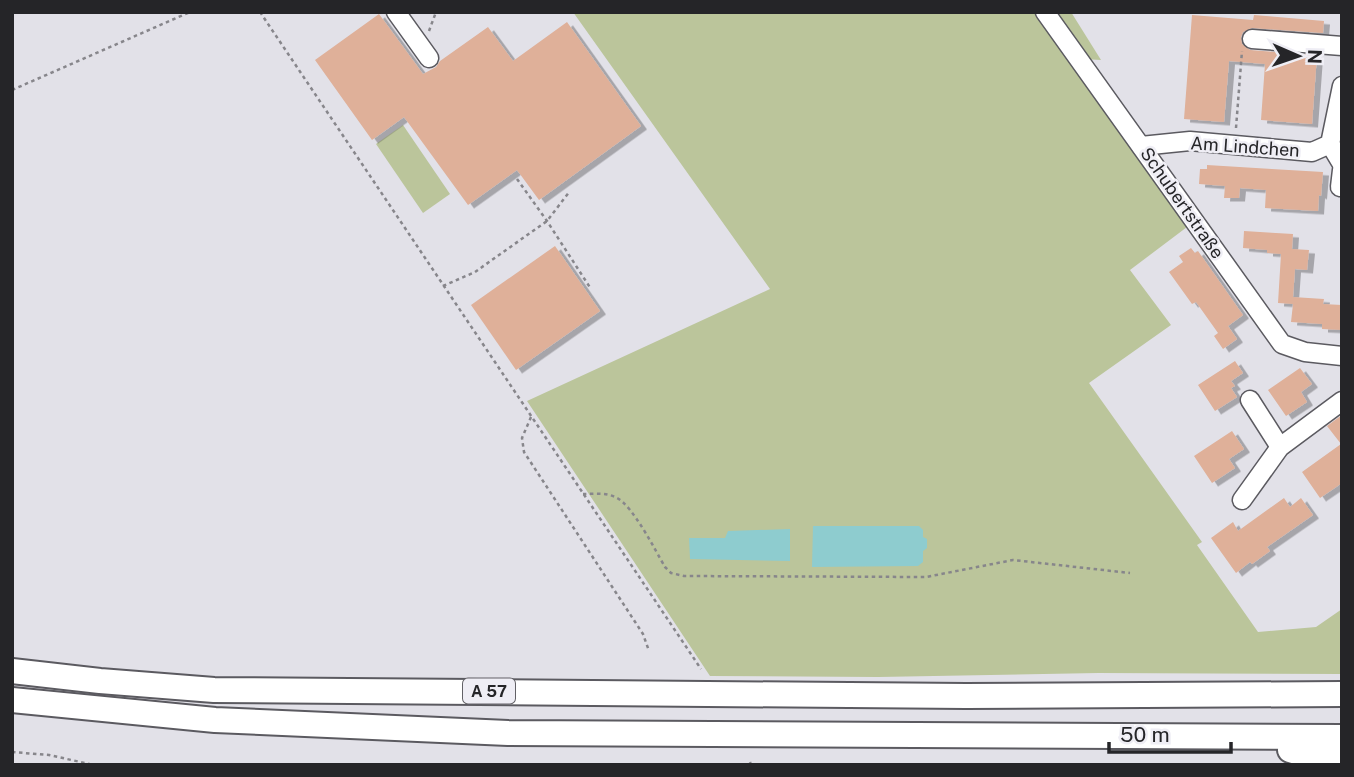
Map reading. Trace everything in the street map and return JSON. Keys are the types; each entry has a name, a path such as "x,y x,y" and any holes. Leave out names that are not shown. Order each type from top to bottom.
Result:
{"highway":[{"name":"A 57","path":"12,671 214,690 952,696 1342,694"},
{"path":"1302,694 1342,681"},
{"path":"12,700 215,720 508,733 1342,737"},
{"path":"1242,737 1303,754 1342,755"}],"street":[{"path":"396,12 429,58"},
{"name":"Schubertstraße","path":"1045,12 1282,344 1305,352 1342,356"},
{"path":"1252,39 1342,46"},
{"path":"1342,86 1330,144 1342,164"},
{"name":"Am Lindchen","path":"1141,146 1190,141 1312,152 1330,144"},
{"path":"1342,170 1342,187"},
{"path":"1250,400 1280,447"},
{"path":"1242,500 1280,447 1342,401"}],"path":[{"path":"12,90 190,12"},
{"path":"260,12 701,670"},
{"path":"1235,146 1243,43 1246,38 1252,39"},
{"path":"517,179 591,289"},
{"path":"443,286 475,272 547,220 570,191"},
{"path":"531,416 522,438 524,453 643,634 649,651"},
{"path":"583,494 616,497 628,507 665,567 671,573 684,576 926,577 1013,560 1130,573"},
{"path":"12,752 49,755 94,765"}],"green space":[{"path":"573,12 1040,12 1191,224 1130,270 1171,325 1089,383 1202,542 1197,545 1258,632 1316,627 1342,609 1342,674 710,676 527,401 770,289"},
{"path":"1050,12 1071,12 1101,60 1083,59"},
{"path":"403,125 450,194 423,213 376,144"}],"water":[{"path":"813,526 919,526 923,530 923,537 927,539 927,548 923,551 923,562 918,566 812,567"},
{"path":"790,529 790,561 690,559 689,538 725,538 728,531"}],"building":[{"path":"379,14 423,74 488,27 513,61 567,22 641,126 539,200 517,170 468,205 404,117 372,140 315,60"},
{"path":"1192,15 1253,20 1254,15 1324,21 1323,33 1252,28 1243,32 1241,37 1242,44 1250,50 1317,55 1312,124 1261,120 1265,64 1229,61 1224,122 1184,119"},
{"path":"1207,165 1323,172 1318,211 1265,208 1266,190 1240,188 1239,198 1224,198 1225,186 1199,184 1200,169 1207,169"},
{"path":"1244,231 1293,234 1292,249 1309,250 1307,270 1295,269 1293,297 1324,299 1323,304 1342,305 1342,330 1322,329 1322,324 1291,322 1293,304 1278,303 1281,254 1243,248"},
{"path":"555,246 600,311 516,370 471,305"},
{"path":"1191,248 1195,253 1198,251 1243,315 1228,326 1237,339 1223,349 1214,336 1218,333 1196,302 1192,304 1169,272 1183,262 1179,256"},
{"path":"1235,361 1243,373 1231,381 1235,386 1231,388 1237,397 1215,411 1198,385"},
{"path":"1300,368 1312,384 1301,392 1307,402 1286,416 1268,390"},
{"path":"1342,415 1342,483 1320,498 1302,472 1341,444 1327,426"},
{"path":"1232,431 1244,449 1229,459 1235,468 1212,483 1194,456"},
{"path":"1284,498 1290,507 1301,498 1313,515 1267,547 1270,551 1236,573 1211,538 1233,522 1238,531"}]}
